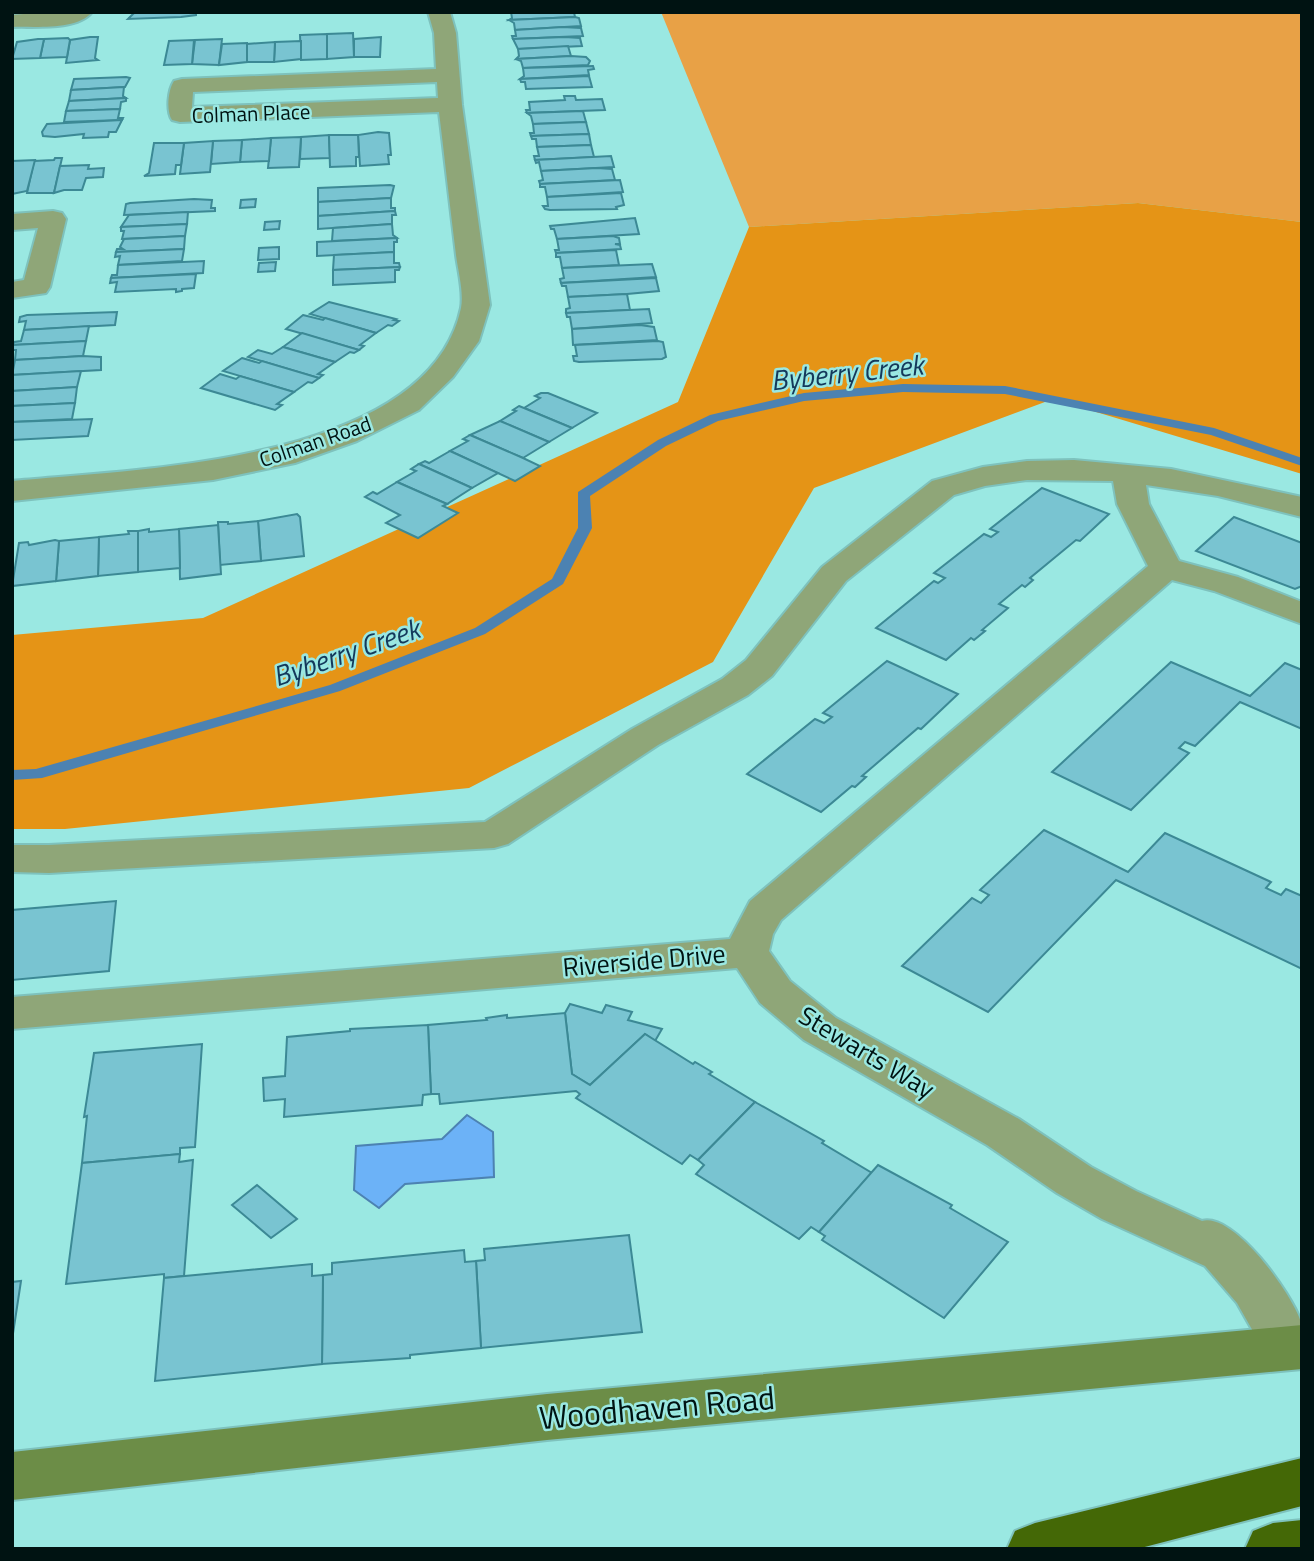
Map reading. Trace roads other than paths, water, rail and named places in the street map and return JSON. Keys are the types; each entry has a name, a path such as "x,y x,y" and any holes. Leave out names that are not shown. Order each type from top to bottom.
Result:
{"highway":[{"path":"1035,1549 1302,1482"},
{"path":"1273,1549 1302,1546"}],"main road":[{"name":"Woodhaven Road","path":"12,1476 561,1416 1296,1348"}],"street":[{"path":"12,21 71,17 81,12"},
{"name":"Colman Road","path":"12,491 213,471 284,456 346,434 408,404 443,371 465,341 476,305 450,106 445,33 439,12"},
{"name":"Colman Place","path":"448,75 182,86 180,116 450,106"},
{"path":"12,222 53,219 36,287 12,290"},
{"path":"12,858 49,859 494,835 645,737 735,687 759,668 834,574 943,488 962,481 1022,471 1084,470 1207,485 1302,507"},
{"path":"1128,475 1133,504 1166,568 1226,584 1302,614"},
{"name":"Riverside Drive","path":"12,1013 748,952 752,934 765,911 1166,568"},
{"name":"Stewarts Way","path":"748,952 775,992 820,1029 1003,1132 1074,1180 1119,1205 1228,1254 1251,1282 1296,1348"}],"water":[{"path":"467,1115 493,1132 494,1177 405,1184 379,1208 354,1190 356,1146 442,1139"}],"waterway":[{"name":"Byberry Creek","path":"12,775 36,774 335,688 480,631 558,581 585,528 583,495 662,443 714,418 804,397 903,388 1005,390 1214,432 1302,462"}]}
